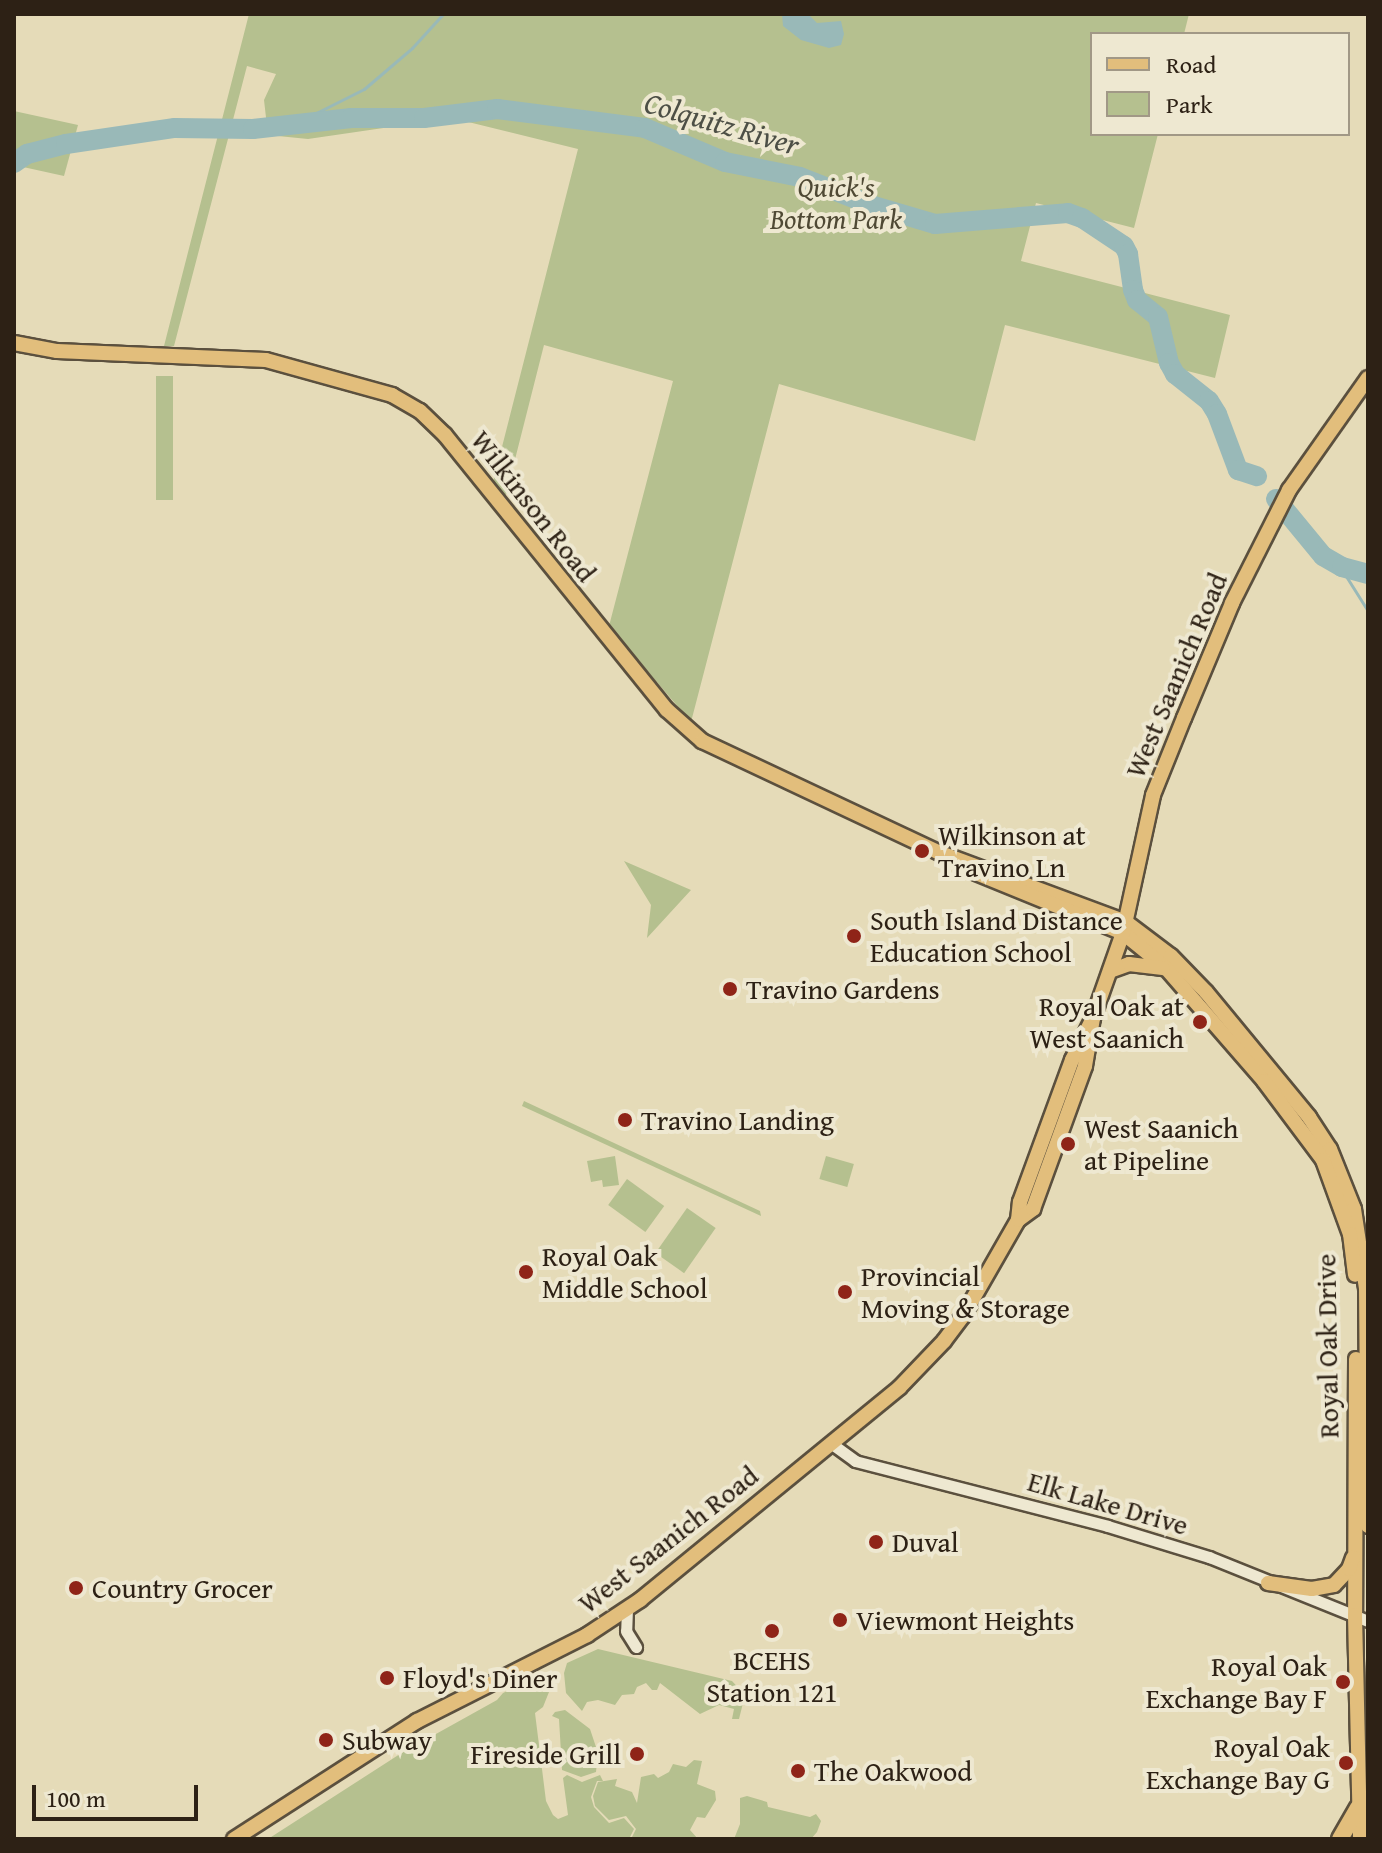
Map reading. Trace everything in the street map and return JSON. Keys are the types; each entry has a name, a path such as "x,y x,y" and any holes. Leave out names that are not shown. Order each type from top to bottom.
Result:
{"highway":[{"path":"1340,1839 1358,1808"}],"main road":[{"name":"Wilkinson Road","path":"14,343 57,351 266,360 392,395 420,411 445,435 667,710 702,741 948,856 1125,927"},
{"name":"West Saanich Road","path":"234,1839 417,1721 587,1635 627,1608 899,1388 944,1341 963,1316 1018,1220 1034,1206 1085,1066 1093,1018 1125,927 1153,795 1232,603 1289,490 1368,378"},
{"name":"Royal Oak Drive","path":"1125,927 1167,969 1305,1133 1337,1190 1350,1234 1356,1278 1355,1554 1362,1618 1360,1839"},
{"name":"Royal Oak Drive","path":"1125,927 1171,956 1275,1073 1309,1117 1342,1175 1357,1221 1366,1288 1368,1526"},
{"path":"1110,971 1129,964 1167,969"},
{"path":"1268,1583 1312,1589 1334,1585 1349,1569 1355,1554"}],"street":[{"name":"Elk Lake Drive","path":"832,1444 855,1461 1149,1537 1209,1557 1362,1618"},
{"path":"627,1608 626,1631 636,1647"}],"green space":[{"name":"Quick's Bottom Park","path":"249,14 1189,14 1184,32 1090,32 1090,136 1157,136 1134,228 1036,203 1021,261 1230,315 1215,378 1005,325 975,441 779,384 691,722 609,626 673,381 544,345 506,495 491,490 578,149 452,118 308,139 268,135 264,100 276,74 247,66 174,346 164,346"},
{"path":"14,111 78,125 64,176 14,165"},
{"path":"156,376 173,376 173,500 156,500"},
{"path":"624,861 691,890 647,938 651,905"},
{"path":"524,1101 760,1211 761,1216 522,1106"},
{"path":"615,1156 619,1185 603,1187 602,1180 591,1182 587,1161"},
{"path":"826,1156 854,1164 847,1187 819,1179"},
{"path":"627,1179 664,1206 645,1232 608,1205"},
{"path":"687,1208 716,1228 684,1273 655,1253"},
{"path":"598,1649 732,1681 745,1695 739,1719 732,1719 734,1709 719,1705 700,1714 660,1683 657,1690 652,1690 646,1683 637,1687 634,1694 622,1695 615,1705 598,1700 587,1702 582,1711 566,1693 564,1673 567,1663"},
{"path":"532,1680 549,1692 543,1707 535,1713 546,1801 553,1815 558,1819 568,1815 563,1778 567,1775 582,1782 600,1775 603,1781 597,1781 591,1797 594,1807 609,1823 624,1818 634,1829 629,1839 268,1839 400,1754 497,1700 503,1693"},
{"path":"565,1710 590,1729 598,1753 596,1772 581,1777 562,1770 559,1719 552,1716"},
{"path":"694,1760 702,1761 697,1784 715,1791 716,1800 705,1818 697,1817 690,1830 698,1839 631,1839 636,1829 626,1816 609,1820 595,1806 593,1796 598,1782 617,1779 615,1786 632,1792 637,1803 641,1777 654,1774 658,1778 669,1772 673,1764 686,1767"},
{"path":"747,1796 767,1802 768,1807 810,1817 816,1814 821,1821 817,1832 811,1839 734,1839 740,1824 740,1798"}],"water":[{"path":"782,14 808,14 817,23 841,21 844,34 841,45 829,48 801,40 783,26"}],"waterway":[{"path":"296,123 364,89 412,48 443,14"},
{"name":"Colquitz River","path":"14,163 27,154 66,144 175,128 253,129 351,118 424,118 497,109 645,128 725,162 800,177 874,206 935,224 1068,213 1082,218 1124,246 1133,290 1137,300 1158,317 1169,363 1175,374 1209,401 1238,470 1257,476"},
{"name":"Colquitz River","path":"1276,499 1323,556 1342,567 1368,574"},
{"path":"1339,565 1368,611"}],"place":[{"name":"Wilkinson at Travino Ln","path":"922,851"},
{"name":"South Island Distance Education School","path":"854,936"},
{"name":"Travino Gardens","path":"730,989"},
{"name":"Royal Oak at West Saanich","path":"1200,1022"},
{"name":"Travino Landing","path":"625,1120"},
{"name":"West Saanich at Pipeline","path":"1068,1144"},
{"name":"Royal Oak Middle School","path":"526,1272"},
{"name":"Provincial Moving & Storage","path":"845,1292"},
{"name":"Duval","path":"876,1542"},
{"name":"Country Grocer","path":"76,1588"},
{"name":"Viewmont Heights","path":"840,1620"},
{"name":"BCEHS Station 121","path":"772,1631"},
{"name":"Floyd's Diner","path":"387,1678"},
{"name":"Royal Oak Exchange Bay F","path":"1343,1682"},
{"name":"Subway","path":"326,1740"},
{"name":"Fireside Grill","path":"637,1754"},
{"name":"Royal Oak Exchange Bay G","path":"1346,1763"},
{"name":"The Oakwood","path":"798,1771"}]}
